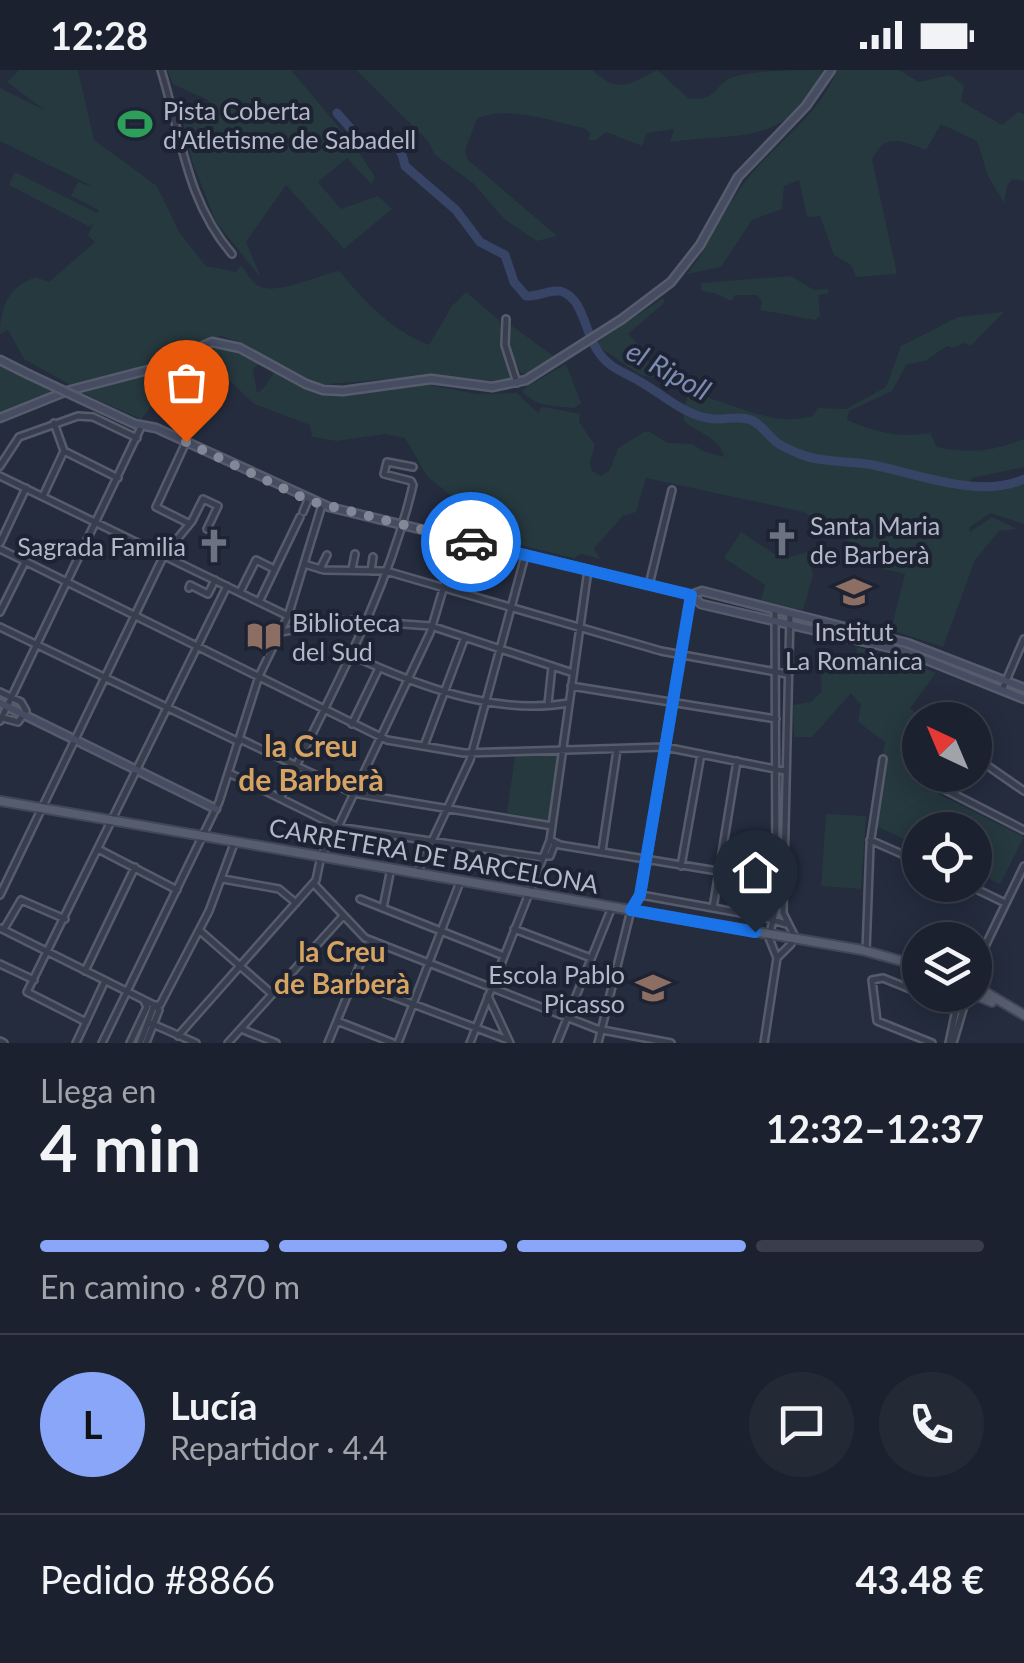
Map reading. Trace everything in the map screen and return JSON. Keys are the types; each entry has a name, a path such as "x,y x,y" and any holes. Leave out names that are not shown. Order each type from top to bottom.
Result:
{"main road":[{"name":"CARRETERA DE BARCELONA","path":"0,801 631,910 773,930 791,942 866,951 902,961"},
{"path":"992,997 1024,1015"},
{"path":"992,1001 1002,1004"}],"street":[{"path":"161,70 194,191 206,220 232,254"},
{"path":"0,418 52,396 154,368 212,342 240,348 323,390 424,380 486,387 518,383 545,370 622,319 684,268 738,177 806,106 831,70"},
{"path":"506,318 505,345 518,383"},
{"path":"0,360 322,505 691,595 702,604 788,626 904,651 1024,699"},
{"path":"0,466 19,438 54,423 85,416 137,438"},
{"path":"54,423 64,451 118,478"},
{"path":"25,716 18,722 1,719 4,705 12,696 142,425"},
{"path":"186,442 156,507 188,522"},
{"path":"43,496 64,451"},
{"path":"281,797 386,578 413,486 384,474 387,462 413,468"},
{"path":"0,476 288,616"},
{"path":"26,488 0,546 25,562 380,737 471,752 665,748 781,770"},
{"path":"649,585 672,490"},
{"path":"0,894 164,555 204,499 218,506 207,529"},
{"path":"259,602 308,500"},
{"path":"102,1043 216,809 259,676 288,616 322,505"},
{"path":"178,1036 314,884 320,856 338,827 431,626 458,539"},
{"path":"320,569 327,554"},
{"path":"352,569 355,554"},
{"path":"417,872 471,752 526,556"},
{"path":"371,571 372,557"},
{"path":"240,592 256,560 274,570"},
{"path":"0,612 25,562"},
{"path":"304,564 320,569 386,571 682,655 787,674"},
{"path":"470,1043 552,842 588,570"},
{"path":"188,588 190,585 208,594 215,580"},
{"path":"86,1022 27,992 227,586"},
{"path":"691,595 702,591 906,643 1024,688"},
{"path":"598,1043 631,910 640,895 691,595"},
{"path":"775,611 781,770 780,882 791,942 777,958"},
{"path":"781,770 790,614"},
{"path":"281,632 346,620 431,626 573,673"},
{"path":"0,628 353,793 552,826"},
{"path":"424,746 466,637"},
{"path":"1002,690 1024,639"},
{"path":"351,655 406,681 444,691 485,699 569,703"},
{"path":"548,704 552,666"},
{"path":"352,724 380,668"},
{"path":"571,686 786,719"},
{"path":"0,692 24,705 25,716"},
{"path":"4,705 216,809"},
{"path":"602,852 617,750"},
{"path":"681,866 701,754"},
{"path":"866,951 870,840 884,759"},
{"path":"713,908 737,761"},
{"path":"992,769 1024,791"},
{"path":"229,773 338,827 543,857"},
{"path":"950,792 1024,830"},
{"path":"870,840 902,854"},
{"path":"148,1004 160,1005 199,930 235,841"},
{"path":"552,842 780,882"},
{"path":"98,849 178,890"},
{"path":"85,972 135,866"},
{"path":"992,932 1024,866"},
{"path":"383,908 391,868"},
{"path":"222,879 279,889 296,904"},
{"path":"337,1021 395,1043 461,879"},
{"path":"764,1043 777,958 773,930 780,882"},
{"path":"314,884 370,940 602,1030 671,1043"},
{"path":"640,895 713,908 773,930 788,926"},
{"path":"992,896 1006,903"},
{"path":"360,899 504,956"},
{"path":"64,919 20,900 2,929 159,1010 143,1043"},
{"path":"557,1043 612,906"},
{"path":"775,911 778,915 784,913"},
{"path":"228,1043 342,916"},
{"path":"514,928 591,958"},
{"path":"199,930 272,994"},
{"path":"328,1043 370,940"},
{"path":"0,964 34,980"},
{"path":"902,986 874,978 876,1018 932,1043"},
{"path":"76,1043 105,981"},
{"path":"352,981 509,1041"},
{"path":"488,996 509,1041"},
{"path":"130,1043 148,1004"},
{"path":"951,1043 958,1012"},
{"path":"150,1024 196,1043"},
{"path":"241,1029 276,1043"}],"shaded area":[{"path":"19,70 78,70 94,140 157,186 179,232 206,266 236,272 241,265 255,283 265,288 286,287 339,271 380,314 429,345 452,306 466,292 499,320 510,378 491,384 435,375 318,385 221,336 134,370 72,386 24,359 8,330 0,334 8,299 19,286 36,277 49,282 95,242 88,235 94,222 90,227 9,185 15,172 97,213 99,210 71,196 78,182 94,187 0,141 0,88 46,111 7,82"},
{"path":"167,70 291,70 357,149 375,177 371,184 347,158 318,182 341,209 378,196 392,209 344,249 286,185 246,242 261,278 216,222 192,161 183,122 213,109 208,100 173,84"},
{"path":"356,70 592,70 609,82 624,85 657,70 688,98 698,99 711,95 736,76 823,70 793,113 759,132 740,135 670,142 674,129 647,133 642,146 606,132 596,140 587,140 591,134 584,128 530,116 502,113 477,119 465,150 467,159 557,236 537,241 504,219 474,184 435,155 428,141"},
{"path":"837,70 899,70 919,82 950,75 964,86 961,101 1002,125 1018,112 1024,114 1024,181 1012,179 1004,203 988,176 977,141 941,124 926,150 888,142 872,160 897,274 856,277 851,265 834,255 820,216 807,217 799,180 784,186 782,209 752,220 721,267 687,274 740,188 809,114"},
{"path":"791,276 814,290 828,289 829,293 818,295 820,316 815,320 760,310 762,302 757,295 735,295 731,301 701,291 701,283"},
{"path":"663,298 665,302 628,334 666,380 640,375 595,344"},
{"path":"1004,312 971,346 947,346 925,361 907,364 892,391 849,411 847,420 887,433 930,433 937,447 960,450 991,449 1024,439 1024,467 972,478 967,486 1024,484 1024,524 990,513 969,528 970,532 992,517 1017,529 999,531 975,560 943,647 891,630 905,574 883,569 886,552 851,543 804,512 646,478 636,512 623,516 594,548 600,559 581,554 574,558 494,539 480,530 448,493 427,476 405,438 385,434 337,441 312,437 310,425 254,404 231,382 212,373 207,381 168,381 141,419 80,392 157,371 209,346 229,347 259,364 253,369 257,393 274,372 303,388 329,395 420,383 477,394 517,393 539,414 544,407 580,414 579,422 595,445 591,470 601,476 610,470 618,448 644,432 667,443 692,444 724,457 713,440 684,421 683,409 689,394 781,419 812,416 818,408 846,409 886,387 901,346 958,317"},
{"path":"505,326 512,326 555,357 528,374 521,373 509,351"},
{"path":"566,364 581,403 574,408 539,403 522,391 526,387"},
{"path":"0,366 54,391 0,416"},
{"path":"741,532 782,559 807,552 813,575 803,610 761,600 765,585 724,558"},
{"path":"856,647 901,658 936,673 914,702 902,702 902,792 935,792 975,812 902,812 902,838 876,826 871,806 885,742 858,722 861,705 851,693 812,737 794,737 793,705 811,702 822,691 820,667 845,675 859,665"},
{"path":"515,756 559,756 551,821 507,813"},
{"path":"826,814 866,816 861,889 821,886"},
{"path":"992,821 1024,837 1000,884 992,880"}],"waterway":[{"name":"el Ripoll","path":"337,113 365,145 383,137 396,145 405,166 456,210 480,242 505,255 514,282 526,296 559,291 571,297 602,357 683,409 713,419 751,420 781,445 815,459 867,464 967,486 1006,485 1024,479"}],"way so far":[{"path":"186,442 310,501 471,542"}],"place":[{"name":"Pista Coberta d'Atletisme de Sabadell","path":"135,124"},
{"name":"Santa Maria de Barberà","path":"782,539"},
{"name":"Sagrada Familia","path":"214,546"},
{"name":"Institut La Romànica","path":"854,592"},
{"name":"Biblioteca del Sud","path":"264,636"},
{"name":"Escola Pablo Picasso","path":"653,988"}],"district":[{"name":"la Creu de Barberà","path":"311,762"},
{"name":"la Creu de Barberà","path":"342,967"}],"route":[{"path":"471,542 691,595 640,895 631,910 755,932"}]}
